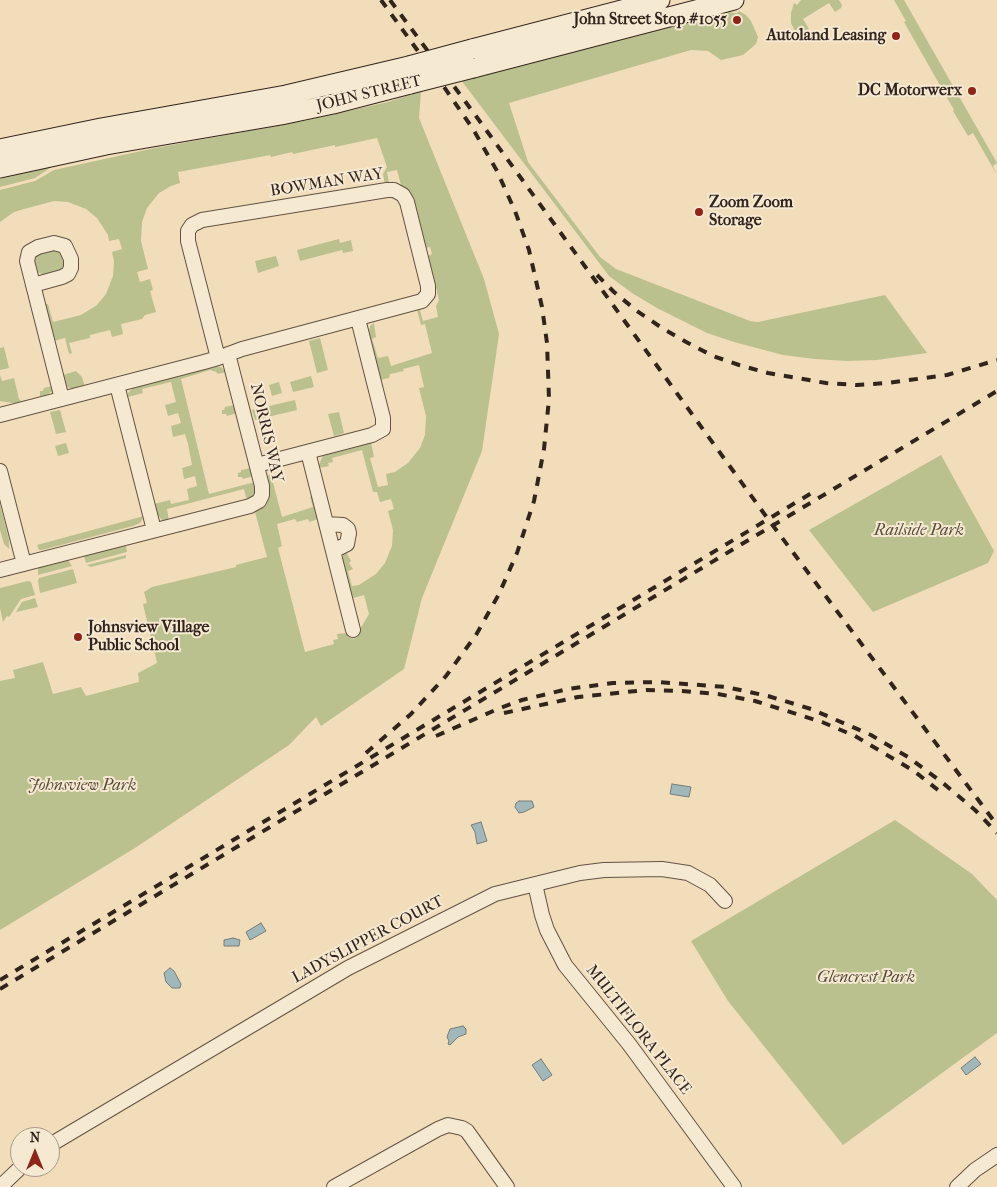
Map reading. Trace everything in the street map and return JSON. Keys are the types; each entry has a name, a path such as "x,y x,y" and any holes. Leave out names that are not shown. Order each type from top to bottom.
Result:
{"main road":[{"name":"JOHN STREET","path":"473,59 660,0"},
{"name":"JOHN STREET","path":"0,149 101,128 409,75 734,0"},
{"name":"JOHN STREET","path":"0,168 106,145 281,115 333,104 409,75"}],"street":[{"name":"BOWMAN WAY","path":"0,415 117,385 416,304 424,299 429,292 407,202 400,193 394,190 387,190 195,222 190,228 187,238 223,356"},
{"path":"34,285 62,399"},
{"path":"257,465 372,435 382,428 383,418 358,319"},
{"name":"NORRIS WAY","path":"0,570 256,503 261,498 262,492 257,465 223,356"},
{"path":"117,385 154,530"},
{"path":"308,452 353,630"},
{"path":"0,471 24,564"},
{"path":"326,524 342,524 350,533 347,544 333,551"},
{"name":"LADYSLIPPER COURT","path":"60,1138 348,968 495,894 580,873 604,870 662,869 688,874 710,885 725,901"},
{"name":"MULTIFLORA PLACE","path":"535,884 547,930 565,964 629,1044 734,1187"},
{"path":"334,1187 438,1129 448,1126 462,1128 467,1131 507,1187"},
{"path":"957,1187 997,1155"},
{"path":"0,1187 10,1177"}],"green space":[{"path":"801,0 839,0 842,5 835,12 829,3 803,19 809,29 797,35 791,23 791,13 794,3 797,5"},
{"path":"894,0 904,0 997,163 993,166 997,175 973,133 968,136 953,111"},
{"path":"739,11 751,21 758,37 756,44 743,55 721,60 708,51 691,50 509,103 528,162 600,257 616,269 750,321 758,322 885,295 927,353 877,360 846,361 783,355 707,333 657,308 609,276 461,80 726,12 737,13"},
{"name":"Johnsview Park","path":"421,91 419,118 484,279 499,334 482,451 422,598 404,669 321,726 316,717 289,745 135,848 0,930 0,681 15,678 13,670 43,662 53,694 81,687 86,696 139,682 138,673 157,663 143,604 147,603 144,592 152,587 236,567 236,565 267,557 255,512 266,501 270,489 268,476 270,471 282,517 313,507 310,497 312,496 318,519 309,522 308,519 297,522 295,519 277,524 282,546 278,548 305,652 334,644 333,640 338,639 337,634 347,633 348,636 354,639 369,614 364,595 353,598 343,562 343,555 346,552 351,561 349,563 353,569 348,571 352,586 359,585 376,574 385,563 392,546 393,530 388,511 394,509 391,499 380,502 377,492 373,492 362,450 332,458 333,462 328,463 329,466 319,468 319,465 323,455 371,442 374,457 370,458 378,487 388,485 386,474 395,472 408,463 420,448 425,435 426,416 419,388 424,387 419,365 390,374 389,378 380,380 369,331 370,326 374,323 376,337 372,339 378,358 388,356 391,366 432,353 425,324 421,325 417,310 420,310 423,321 438,317 436,306 439,300 428,256 432,254 430,247 425,248 397,170 387,172 389,183 385,184 383,174 387,167 377,138 335,147 335,145 271,157 270,155 178,172 180,183 159,193 147,208 142,222 141,241 148,269 137,272 140,282 150,279 153,290 150,291 156,312 145,315 142,319 121,324 123,334 112,337 110,330 90,335 90,338 69,343 72,353 69,354 65,338 54,341 45,304 48,304 53,322 81,315 97,305 106,294 113,276 114,261 112,252 122,249 119,239 109,241 108,235 97,218 86,209 68,202 54,201 24,209 14,212 0,222 0,190 35,181 54,170 155,148 309,120 388,102"},
{"path":"53,166 35,178 0,187 0,179"},
{"path":"339,239 340,243 351,240 353,251 343,253 342,250 300,261 297,250"},
{"path":"55,250 61,253 64,259 63,267 60,270 45,275 37,272 33,264 36,256 40,253"},
{"path":"276,256 279,266 258,273 255,261"},
{"path":"320,338 328,370 317,373 309,341"},
{"path":"4,347 9,368 0,370 0,348"},
{"path":"216,366 221,367 226,372 218,374 210,370 181,379 209,494 255,482 257,490 255,496 247,501 244,489 167,509 169,521 162,520 157,514 154,504 170,500 171,504 189,500 187,489 197,486 195,476 184,479 182,468 192,465 188,444 185,434 173,437 171,426 181,423 178,413 168,416 165,405 176,402 171,382 142,389 143,393 128,397 128,393 134,387"},
{"path":"76,371 82,377 85,387 73,389 67,387 63,375"},
{"path":"0,375 2,381 14,378 21,401 40,397 40,391 43,391 44,388 52,386 52,391 45,397 18,404 0,401"},
{"path":"311,376 314,387 293,392 290,382"},
{"path":"279,382 282,393 272,396 269,385"},
{"path":"295,400 297,410 255,420 252,410"},
{"path":"235,405 237,413 227,416 222,414 222,410 225,407"},
{"path":"60,410 66,432 56,434 50,412"},
{"path":"339,412 344,433 334,436 328,414"},
{"path":"66,443 69,453 58,456 55,446"},
{"name":"Railside Park","path":"941,455 994,551 988,563 873,612 809,530"},
{"path":"251,468 253,476 243,479 238,477 238,473 241,470"},
{"path":"0,504 9,540 9,549 4,544 0,530"},
{"path":"144,516 140,523 133,526 42,550 39,550 37,545"},
{"path":"126,545 127,552 86,563 84,556"},
{"path":"126,555 126,558 91,567 87,565"},
{"path":"68,560 72,566 38,575 38,568"},
{"path":"73,569 77,583 40,593 39,578"},
{"path":"28,581 31,582 35,595 21,599 9,617 7,616 3,622 0,608 0,588"},
{"path":"35,598 38,607 16,612 22,602"},
{"name":"Glencrest Park","path":"895,820 972,874 997,900 997,1033 843,1145 728,1001 691,941"}],"water":[{"path":"672,784 691,787 689,797 670,794"},
{"path":"519,801 532,801 534,807 519,813 515,807"},
{"path":"481,822 487,841 477,844 475,832 471,825"},
{"path":"261,923 266,931 250,940 246,932"},
{"path":"233,938 240,940 239,946 224,946 224,940"},
{"path":"170,968 174,971 181,984 180,988 172,988 166,982 164,973"},
{"path":"463,1026 466,1029 466,1034 458,1037 450,1045 448,1044 447,1037 450,1029"},
{"path":"975,1057 981,1064 966,1075 961,1068"},
{"path":"541,1059 552,1075 543,1081 532,1065"}],"railway":[{"path":"366,753 411,714 446,676 476,635 499,594 517,553 534,501 544,449 549,399 547,343 542,307 529,250 515,211 497,171 473,129 381,0"},
{"path":"390,0 768,519 997,825"},
{"path":"597,275 637,311 688,343 713,356 768,373 826,383 857,385 947,375 997,360"},
{"path":"0,989 997,391"},
{"path":"0,980 815,491"},
{"path":"436,736 522,700 568,689 613,683 658,682 726,687 768,696 811,709 871,735 908,757 943,783 975,810 997,833"},
{"path":"504,713 578,697 646,690 718,694 755,701 822,722 855,736 914,771 943,794"}],"place":[{"name":"John Street Stop #1055","path":"737,20"},
{"name":"Autoland Leasing","path":"896,36"},
{"name":"DC Motorwerx","path":"972,91"},
{"name":"Zoom Zoom Storage","path":"699,212"},
{"name":"Johnsview Village Public School","path":"78,637"}]}
